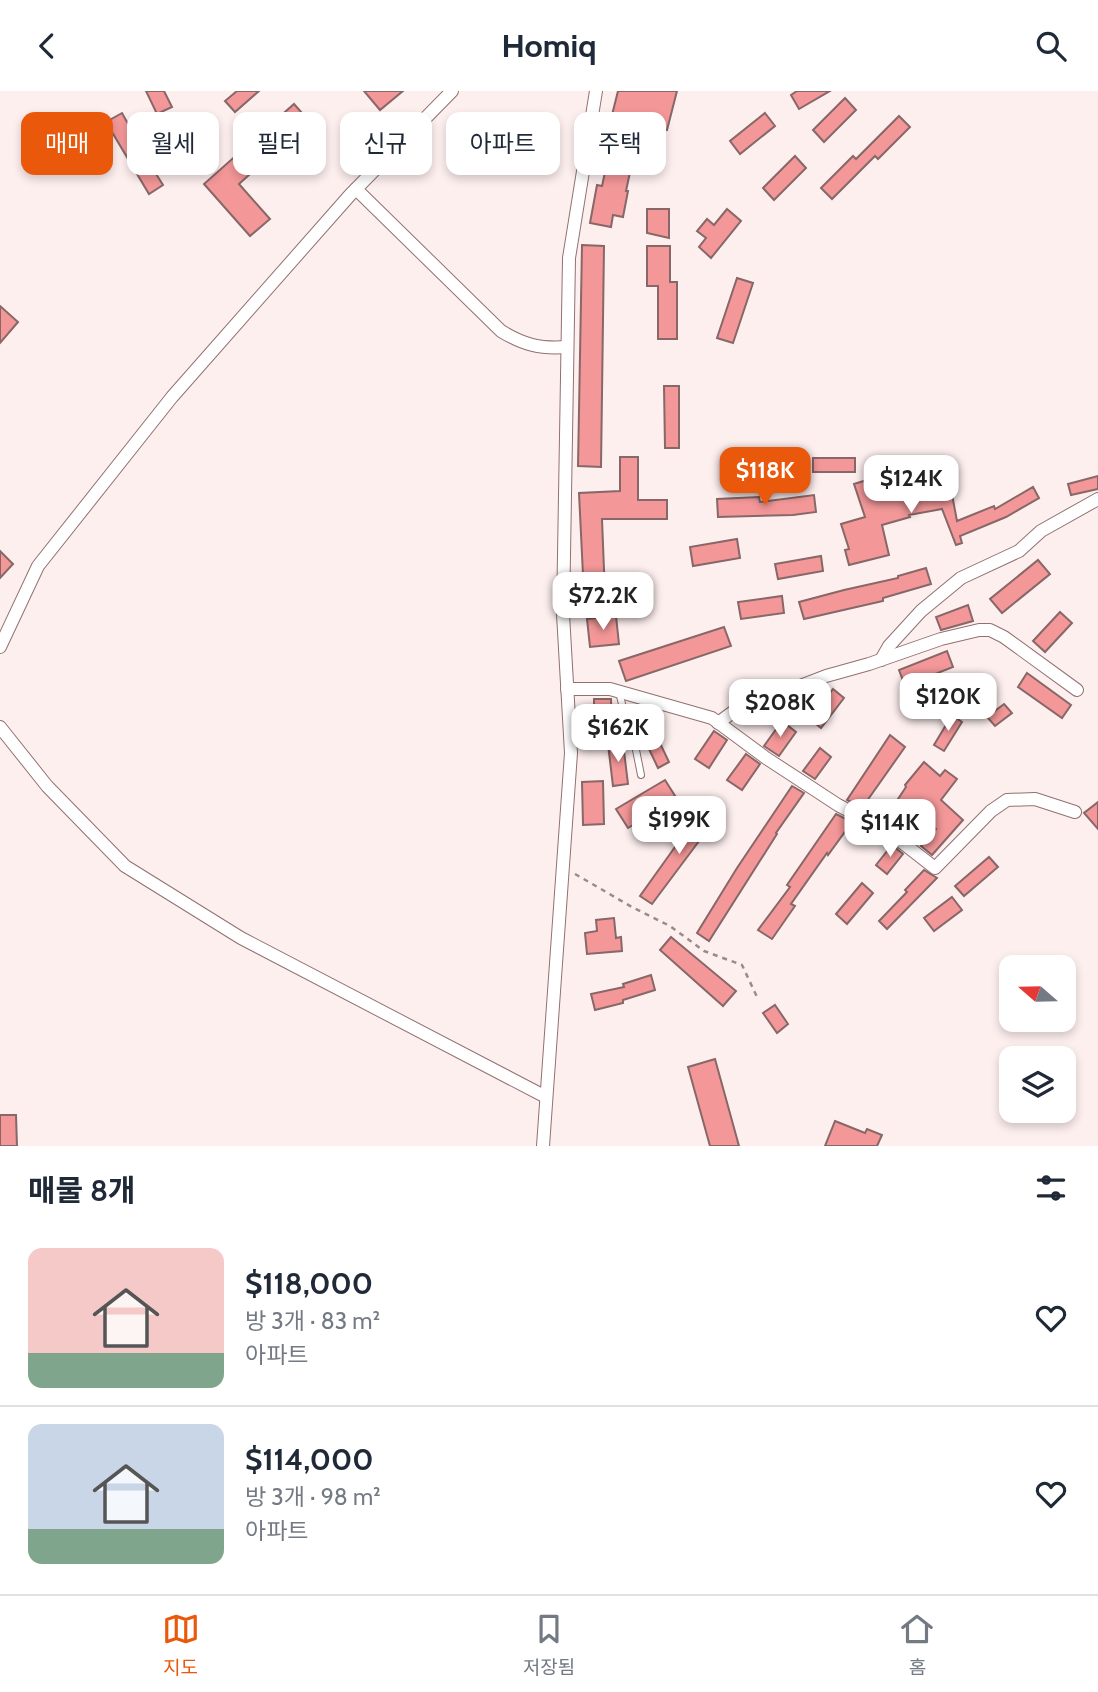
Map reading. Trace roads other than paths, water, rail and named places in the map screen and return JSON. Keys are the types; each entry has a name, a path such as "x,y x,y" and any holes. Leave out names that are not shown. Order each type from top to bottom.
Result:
{"street":[{"path":"0,647 38,566 172,397 356,189 452,91"},
{"path":"543,1146 571,753 563,614 569,258 596,91"},
{"path":"356,189 501,331 534,347 567,347"},
{"path":"881,660 921,611 961,578 1019,551 1041,531 1098,499"},
{"path":"719,723 733,712 826,676 941,639 979,630 990,630 1003,637 1077,690"},
{"path":"567,689 610,689 712,718 817,792 890,834 935,868 991,811 1007,800 1035,799 1075,812"},
{"path":"0,727 47,786 125,866 241,939 546,1097"}],"lane":[{"path":"619,692 632,730 641,775"}]}
